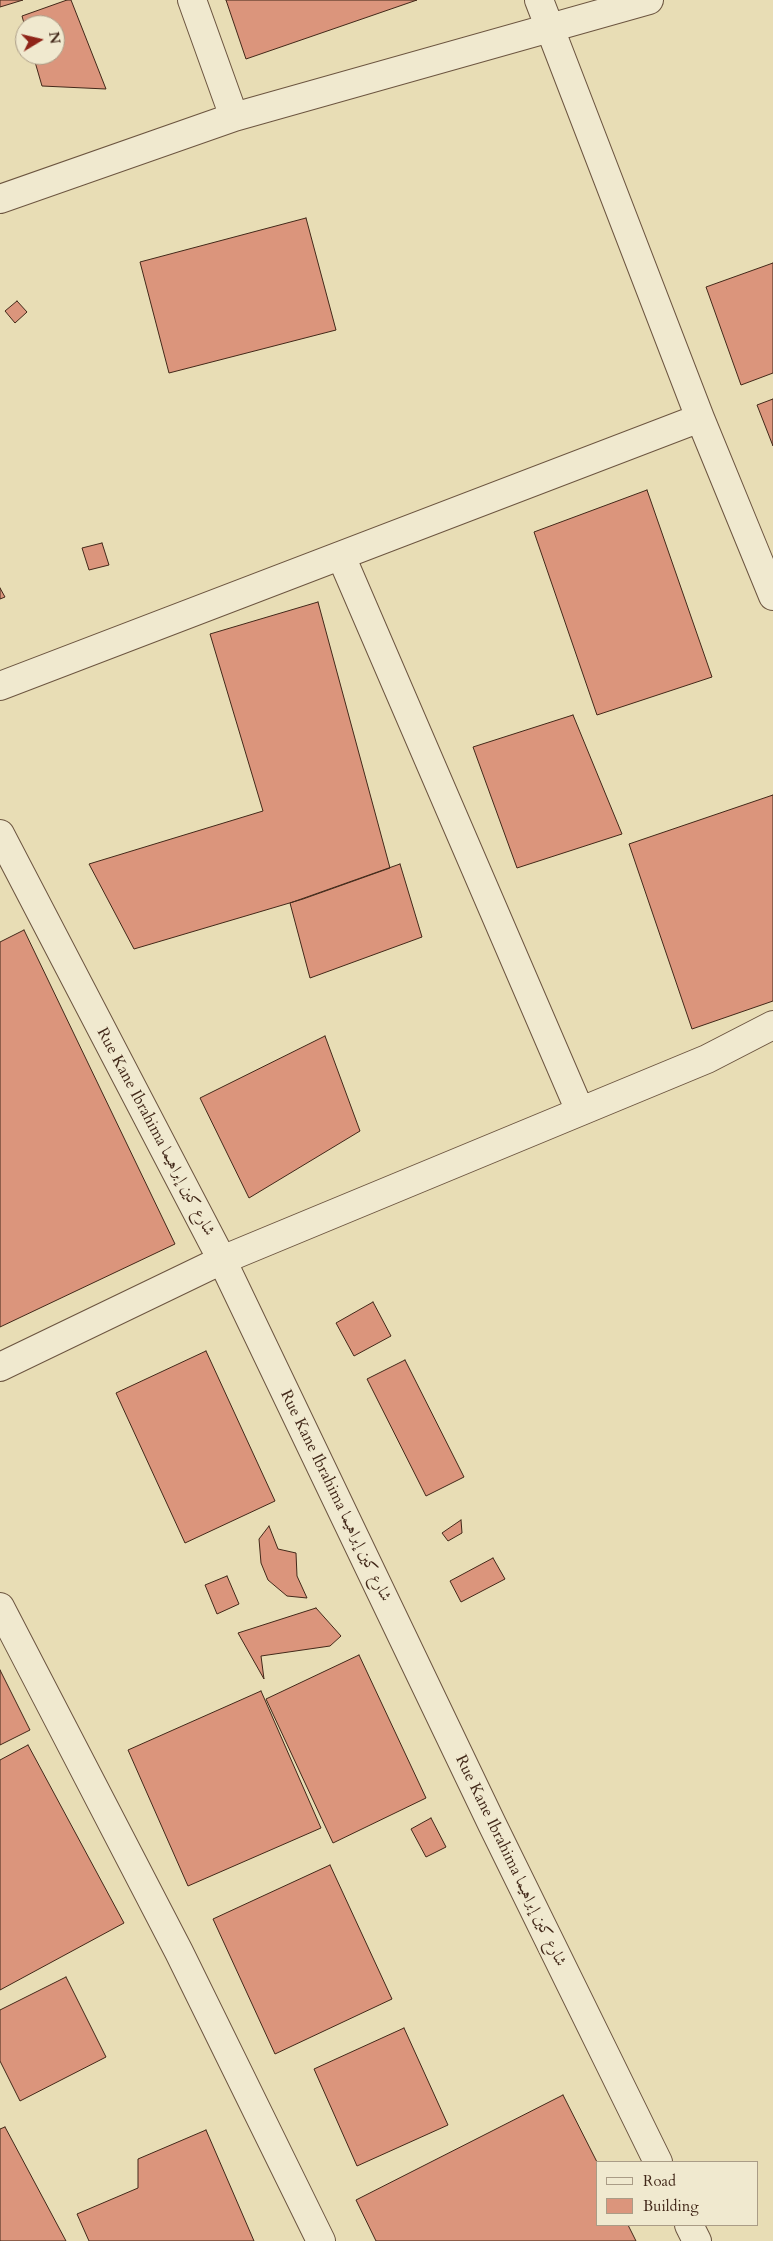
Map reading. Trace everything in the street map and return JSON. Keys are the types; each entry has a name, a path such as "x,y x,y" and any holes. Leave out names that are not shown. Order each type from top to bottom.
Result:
{"street":[{"path":"192,0 234,117"},
{"path":"539,0 700,418 773,596"},
{"path":"0,199 234,117 649,0"},
{"path":"0,686 700,418"},
{"path":"341,556 580,1111"},
{"name":"Rue Kane Ibrahima شارع كين إبراهيما","path":"0,834 222,1260 487,1815 658,2161"},
{"path":"0,1367 222,1260 707,1059 773,1026"},
{"path":"0,1607 179,1952 321,2241"},
{"path":"690,2226 697,2241"}],"building":[{"path":"0,0 23,0 0,7"},
{"path":"71,0 106,89 42,86 36,65 65,65 65,15 25,15"},
{"path":"226,0 417,0 246,59"},
{"path":"306,218 336,330 169,373 140,262"},
{"path":"773,263 773,373 741,385 706,287"},
{"path":"17,301 27,312 15,323 5,311"},
{"path":"773,399 773,446 757,405"},
{"path":"647,490 712,677 597,715 534,532"},
{"path":"102,543 109,565 89,570 82,548"},
{"path":"0,588 5,597 0,599"},
{"path":"318,602 390,868 303,899 134,949 89,864 263,811 210,634"},
{"path":"573,715 622,834 517,868 473,747"},
{"path":"773,795 773,1001 692,1029 629,844"},
{"path":"400,864 422,937 310,978 290,903"},
{"path":"24,930 175,1244 0,1327 0,942"},
{"path":"325,1036 360,1131 249,1198 200,1098"},
{"path":"373,1302 391,1336 354,1356 336,1323"},
{"path":"206,1351 275,1501 185,1543 116,1393"},
{"path":"405,1360 464,1477 426,1496 367,1379"},
{"path":"461,1520 462,1533 448,1541 442,1533"},
{"path":"269,1526 278,1549 296,1553 297,1576 307,1598 287,1596 268,1580 261,1563 259,1539"},
{"path":"493,1558 505,1579 461,1602 450,1581"},
{"path":"227,1576 239,1604 217,1614 205,1585"},
{"path":"316,1608 341,1636 330,1646 261,1656 264,1679 238,1633"},
{"path":"359,1655 426,1798 333,1843 266,1699"},
{"path":"0,1670 30,1730 0,1745"},
{"path":"261,1691 321,1828 188,1886 128,1750"},
{"path":"28,1745 124,1923 0,1990 0,1760"},
{"path":"431,1818 446,1847 426,1857 411,1829"},
{"path":"330,1865 392,1999 275,2054 213,1919"},
{"path":"66,1977 106,2057 20,2101 0,2061 0,2010"},
{"path":"404,2028 448,2125 357,2166 314,2069"},
{"path":"563,2095 596,2161 596,2226 628,2226 636,2241 376,2241 356,2200"},
{"path":"5,2127 66,2241 0,2241 0,2129"},
{"path":"206,2130 254,2241 89,2241 77,2214 138,2188 138,2159"}]}
